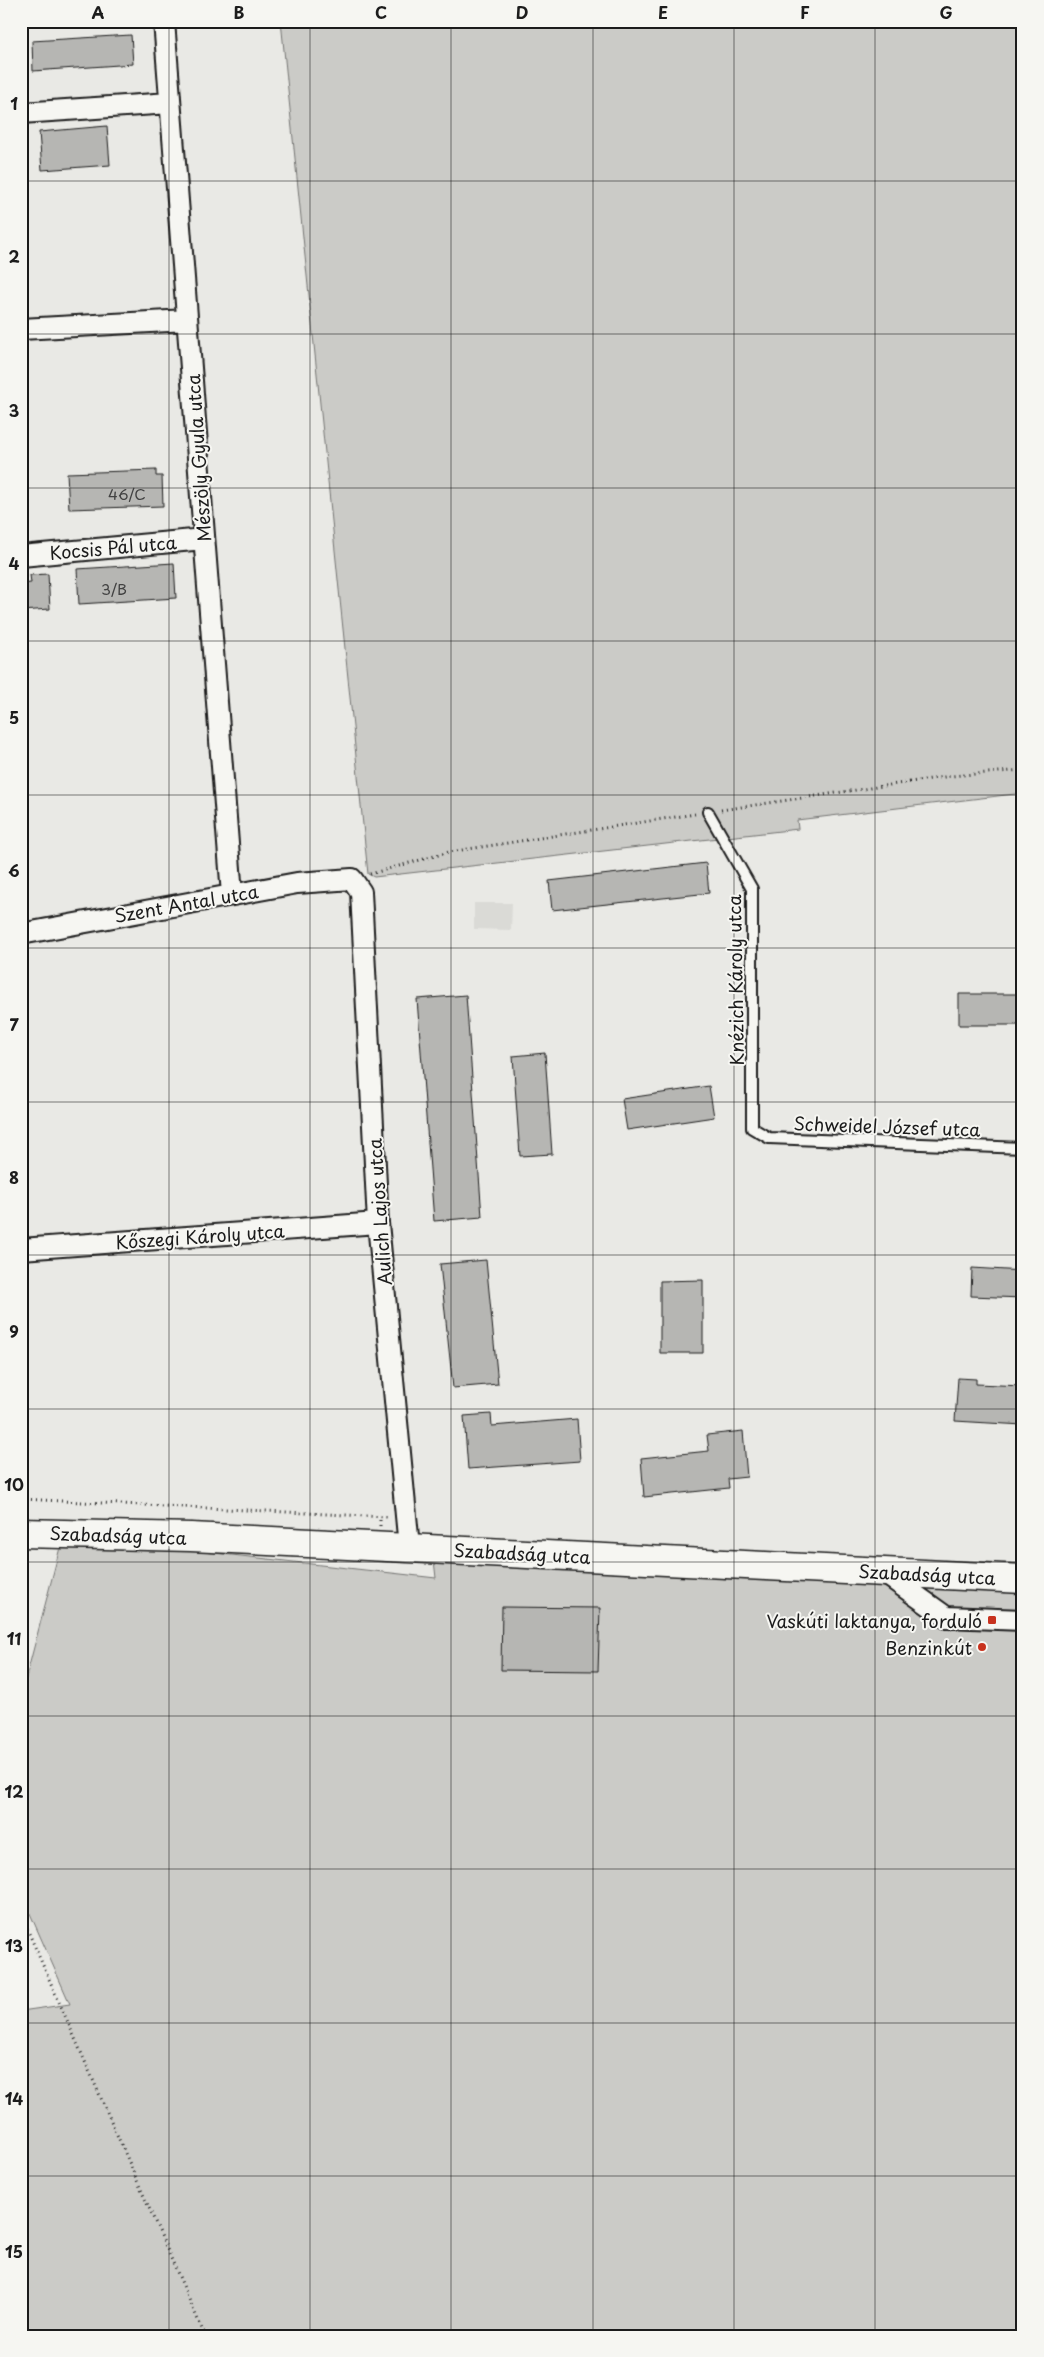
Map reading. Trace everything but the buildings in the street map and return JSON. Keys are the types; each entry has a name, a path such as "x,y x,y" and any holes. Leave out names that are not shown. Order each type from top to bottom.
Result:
{"main road":[{"name":"Szabadság utca","path":"21,1533 190,1537 409,1547 1023,1579"}],"street":[{"name":"Mészöly Gyula utca","path":"164,21 232,895"},
{"path":"21,113 170,103"},
{"path":"21,329 187,320"},
{"name":"Kocsis Pál utca","path":"21,556 204,539"},
{"name":"Szent Antal utca","path":"21,934 297,883 352,878"},
{"name":"Aulich Lajos utca","path":"352,878 361,892 378,1223 409,1547"},
{"name":"Kőszegi Károly utca","path":"21,1249 378,1223"},
{"path":"883,1572 946,1617 1023,1620"}],"lane":[{"name":"Knézich Károly utca","path":"708,812 752,889 752,1128"},
{"name":"Schweidel József utca","path":"752,1128 769,1138 1023,1148"}],"path":[{"path":"352,878 450,852 950,776 1023,770"},
{"path":"21,1499 405,1517"},
{"path":"21,1915 205,2336"}],"shaded area":[{"path":"281,21 1023,21 1023,793 797,820 798,829 374,877 368,874"},
{"path":"474,903 512,903 511,930 474,929"},
{"path":"63,1536 436,1578 434,1560 1023,1587 1023,2336 21,2336 21,2011 70,2004 21,1893 21,1697"}],"place":[{"name":"Vaskúti laktanya, forduló","path":"992,1620"},
{"name":"Benzinkút","path":"982,1647"}]}
